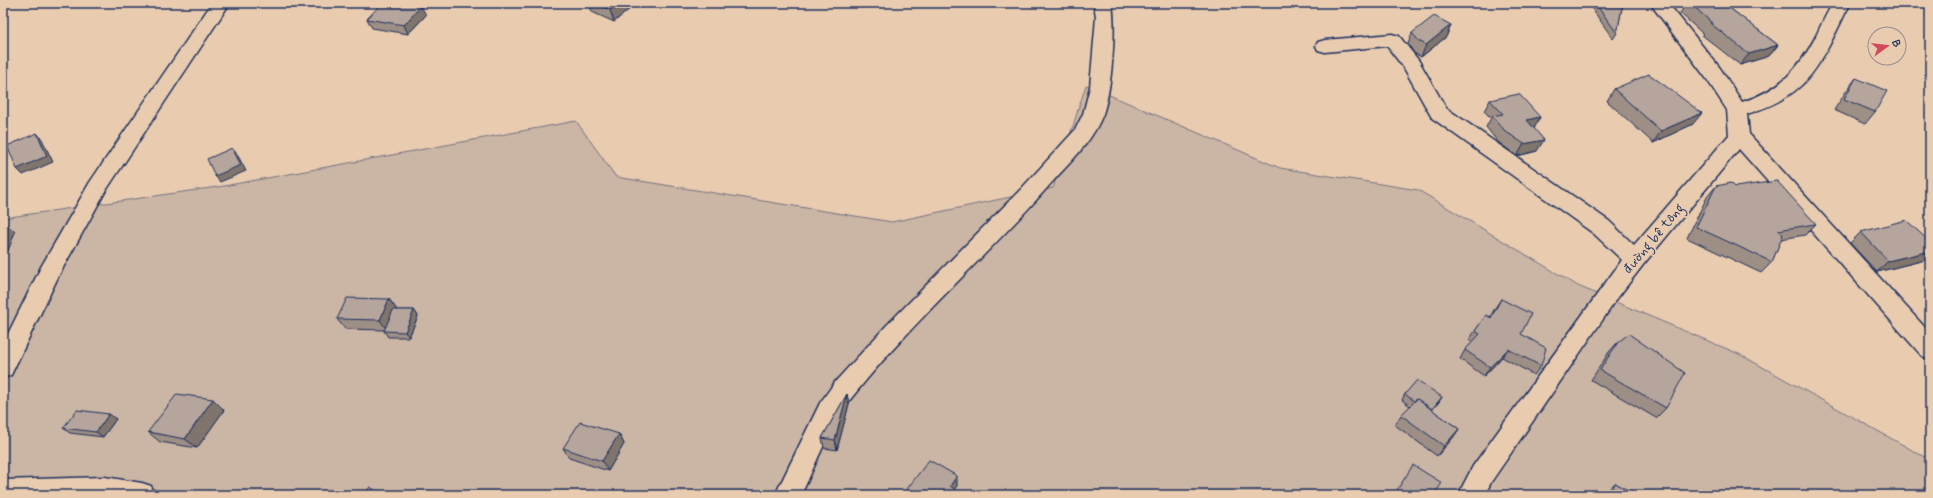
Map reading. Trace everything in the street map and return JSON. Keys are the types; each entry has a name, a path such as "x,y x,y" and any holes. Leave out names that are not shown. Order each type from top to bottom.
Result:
{"street":[{"path":"3,368 49,273 97,187 221,3"},
{"path":"788,495 829,411 844,389 894,333 1013,211 1083,134 1093,114 1100,88 1105,17 1103,3"},
{"path":"1660,3 1713,73 1737,110 1739,136 1930,350"},
{"path":"1737,110 1762,103 1776,96 1803,75 1842,3"},
{"path":"1325,46 1392,40 1412,65 1439,113 1601,226 1635,259"},
{"name":"đường bê tông","path":"1477,485 1635,259 1739,136"},
{"path":"3,492 105,489 142,495"}],"shaded area":[{"path":"1086,85 1280,168 1418,190 1578,286 1739,354 1930,460 1930,495 3,495 3,218 224,186 576,121 616,177 892,222 1053,188"}],"building":[{"path":"382,3 406,3 421,6 404,25 367,19"},
{"path":"594,3 619,3 610,10"},
{"path":"1595,3 1623,3 1617,33"},
{"path":"1690,3 1723,3 1778,45 1749,54 1710,23 1712,23"},
{"path":"1434,16 1451,25 1426,45 1419,41 1412,33"},
{"path":"1649,74 1702,113 1661,131 1614,89"},
{"path":"1856,78 1887,91 1875,112 1844,99"},
{"path":"1519,94 1540,117 1527,120 1544,140 1524,144 1505,131 1492,116 1503,114 1490,100"},
{"path":"37,133 47,156 17,169 7,146"},
{"path":"232,148 241,165 215,176 207,159"},
{"path":"1777,181 1816,224 1778,230 1783,235 1772,262 1696,227 1716,186 1731,183 1735,187"},
{"path":"1906,220 1930,242 1930,251 1888,261 1861,232"},
{"path":"347,298 389,299 380,320 337,319"},
{"path":"1501,299 1531,314 1521,334 1546,348 1541,366 1508,349 1490,367 1465,350 1480,334 1475,331 1486,315 1491,318"},
{"path":"393,310 414,310 405,332 384,331"},
{"path":"1629,334 1685,373 1666,408 1600,370 1618,342"},
{"path":"1417,380 1442,397 1432,409 1417,399 1414,401 1405,394"},
{"path":"177,394 213,399 185,439 148,432"},
{"path":"847,394 835,440 822,438"},
{"path":"1417,399 1459,429 1444,446 1401,415"},
{"path":"77,410 109,414 96,432 63,428"},
{"path":"580,422 619,434 602,461 563,448"},
{"path":"929,460 957,476 950,486 963,495 908,495 904,493"},
{"path":"1413,465 1442,483 1434,495 1394,495"},
{"path":"1615,483 1637,495 1610,495"},
{"path":"370,487 383,495 363,495"}]}
